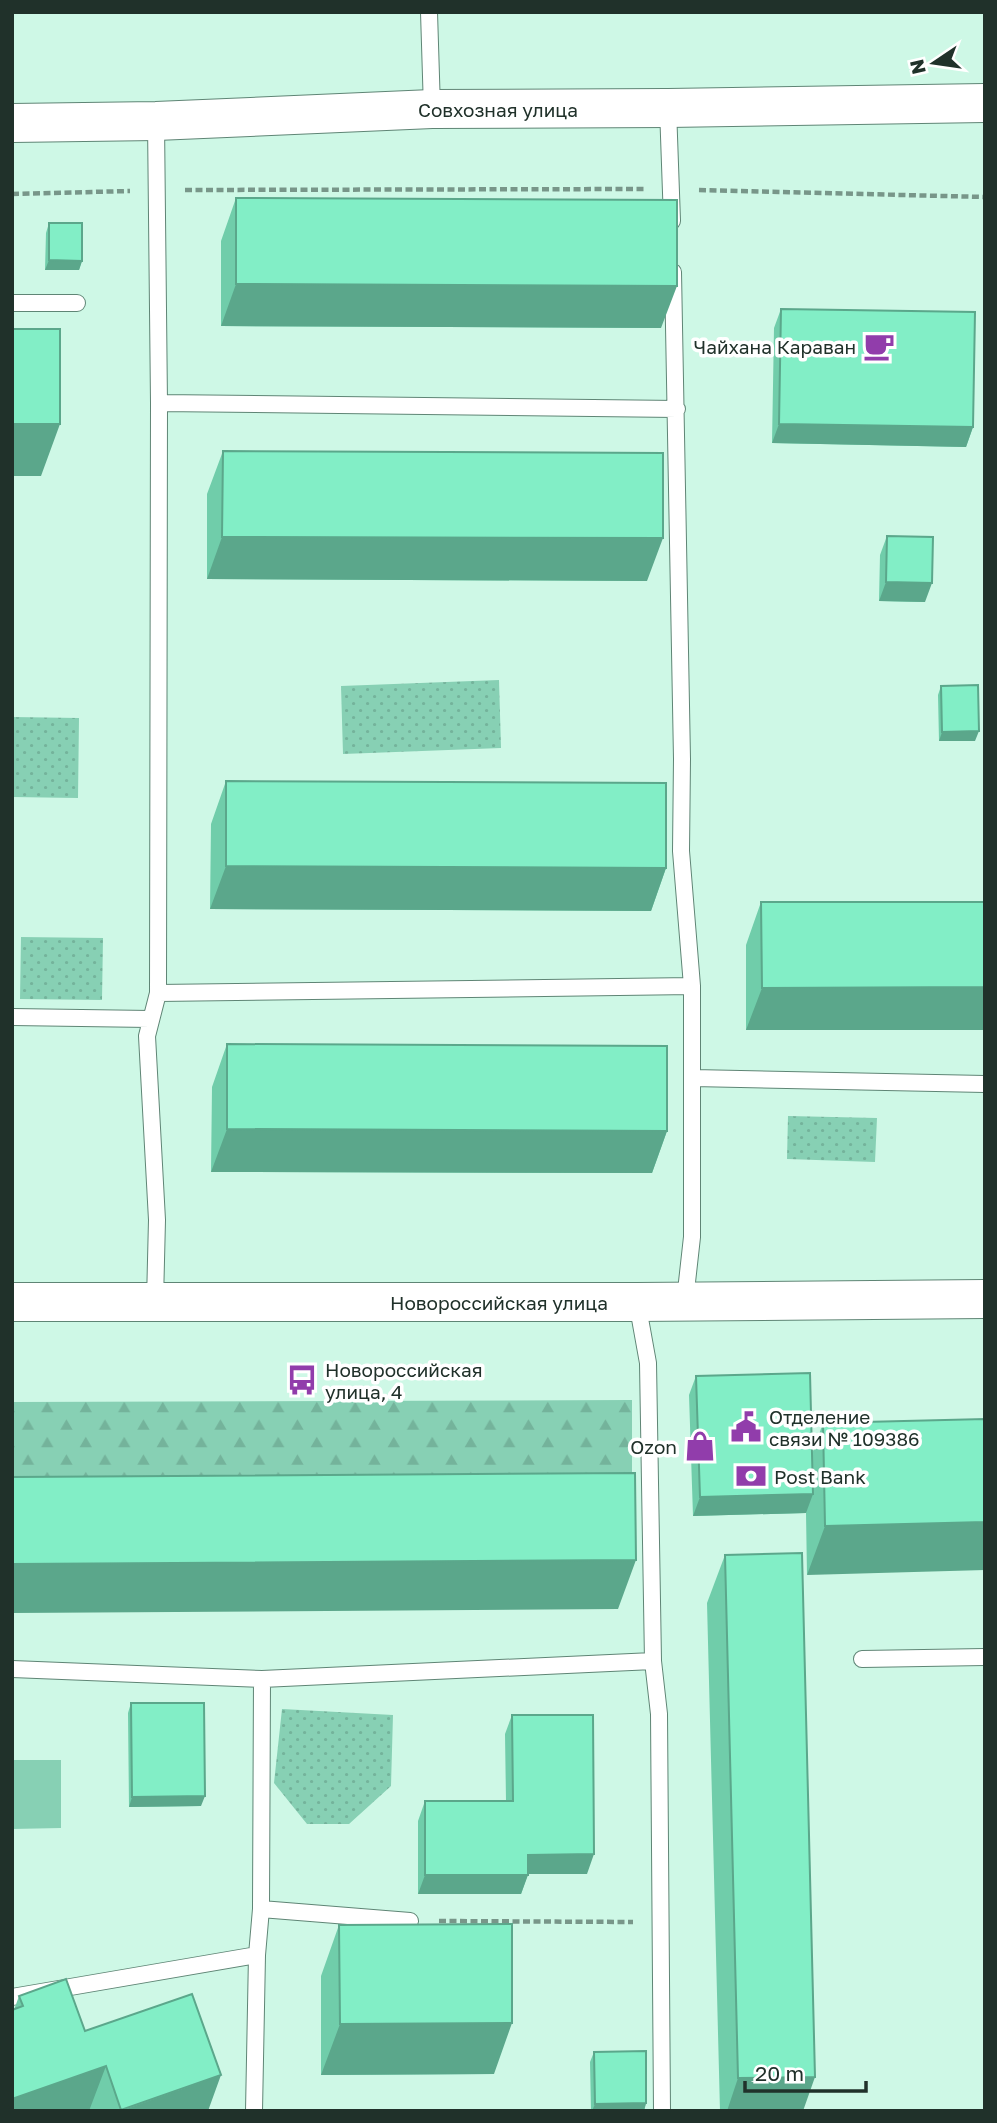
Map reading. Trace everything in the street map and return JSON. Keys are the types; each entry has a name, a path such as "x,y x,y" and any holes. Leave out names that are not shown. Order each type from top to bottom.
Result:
{"street":[{"name":"Совхозная улица","path":"12,124 156,121 432,109 985,103"},
{"name":"Новороссийская улица","path":"12,1302 985,1299"}],"lane":[{"path":"429,12 432,109"},
{"path":"668,108 672,230"},
{"path":"155,1301 157,1220 147,1036 158,993 159,403 156,121"},
{"path":"673,258 682,759 681,851 692,986 692,1237 685,1300"},
{"path":"12,303 77,303"},
{"path":"159,403 677,409"},
{"path":"158,993 692,986"},
{"path":"12,1017 150,1019"},
{"path":"693,1078 985,1084"},
{"path":"637,1302 648,1363 653,1661 659,1714 662,2111"},
{"path":"862,1659 985,1657"},
{"path":"12,1669 262,1679 653,1661"},
{"path":"254,2111 257,1955 261,1909 262,1679"},
{"path":"261,1909 410,1921"},
{"path":"12,1997 257,1955"}],"path":[{"path":"12,194 157,190 671,189 985,197"},
{"path":"410,1921 660,1922"}],"green space":[{"path":"499,680 501,748 343,754 341,686"},
{"path":"12,717 79,718 78,798 12,797"},
{"path":"21,937 103,938 102,1000 20,999"},
{"path":"788,1116 877,1118 875,1162 787,1159"},
{"path":"632,1400 632,1479 12,1480 12,1402"},
{"path":"282,1709 393,1715 391,1786 349,1824 307,1824 274,1783"},
{"path":"12,1760 61,1760 61,1828 12,1829"}],"building":[{"path":"236,198 677,200 677,286 236,284"},
{"path":"49,223 82,223 82,261 49,260"},
{"path":"781,309 975,312 973,427 779,424"},
{"path":"12,329 60,329 60,424 12,424"},
{"path":"223,451 663,453 663,538 222,537"},
{"path":"887,536 933,537 932,583 886,582"},
{"path":"978,685 979,731 942,732 941,686"},
{"path":"226,781 666,783 666,868 226,866"},
{"path":"761,902 985,902 985,987 762,988"},
{"path":"227,1044 667,1046 667,1131 227,1129"},
{"path":"810,1373 813,1494 700,1497 696,1376"},
{"path":"985,1419 985,1522 825,1526 823,1423"},
{"path":"635,1473 636,1560 12,1564 12,1477"},
{"path":"802,1553 815,2077 738,2078 725,1555"},
{"path":"131,1703 204,1703 205,1796 132,1797"},
{"path":"512,1715 593,1715 594,1854 528,1855 528,1875 425,1875 425,1801 513,1801"},
{"path":"512,1924 512,2023 340,2024 339,1925"},
{"path":"66,1979 85,2031 192,1994 221,2075 121,2110 106,2066 12,2099 12,2010 23,2006 19,1996"},
{"path":"646,2051 646,2103 595,2104 594,2052"}],"place":[{"name":"Чайхана Караван","path":"879,346"},
{"name":"Новороссийская улица, 4","path":"302,1380"},
{"name":"Отделение связи № 109386","path":"746,1427"},
{"name":"Ozon","path":"700,1446"},
{"name":"Post Bank","path":"751,1476"}]}
